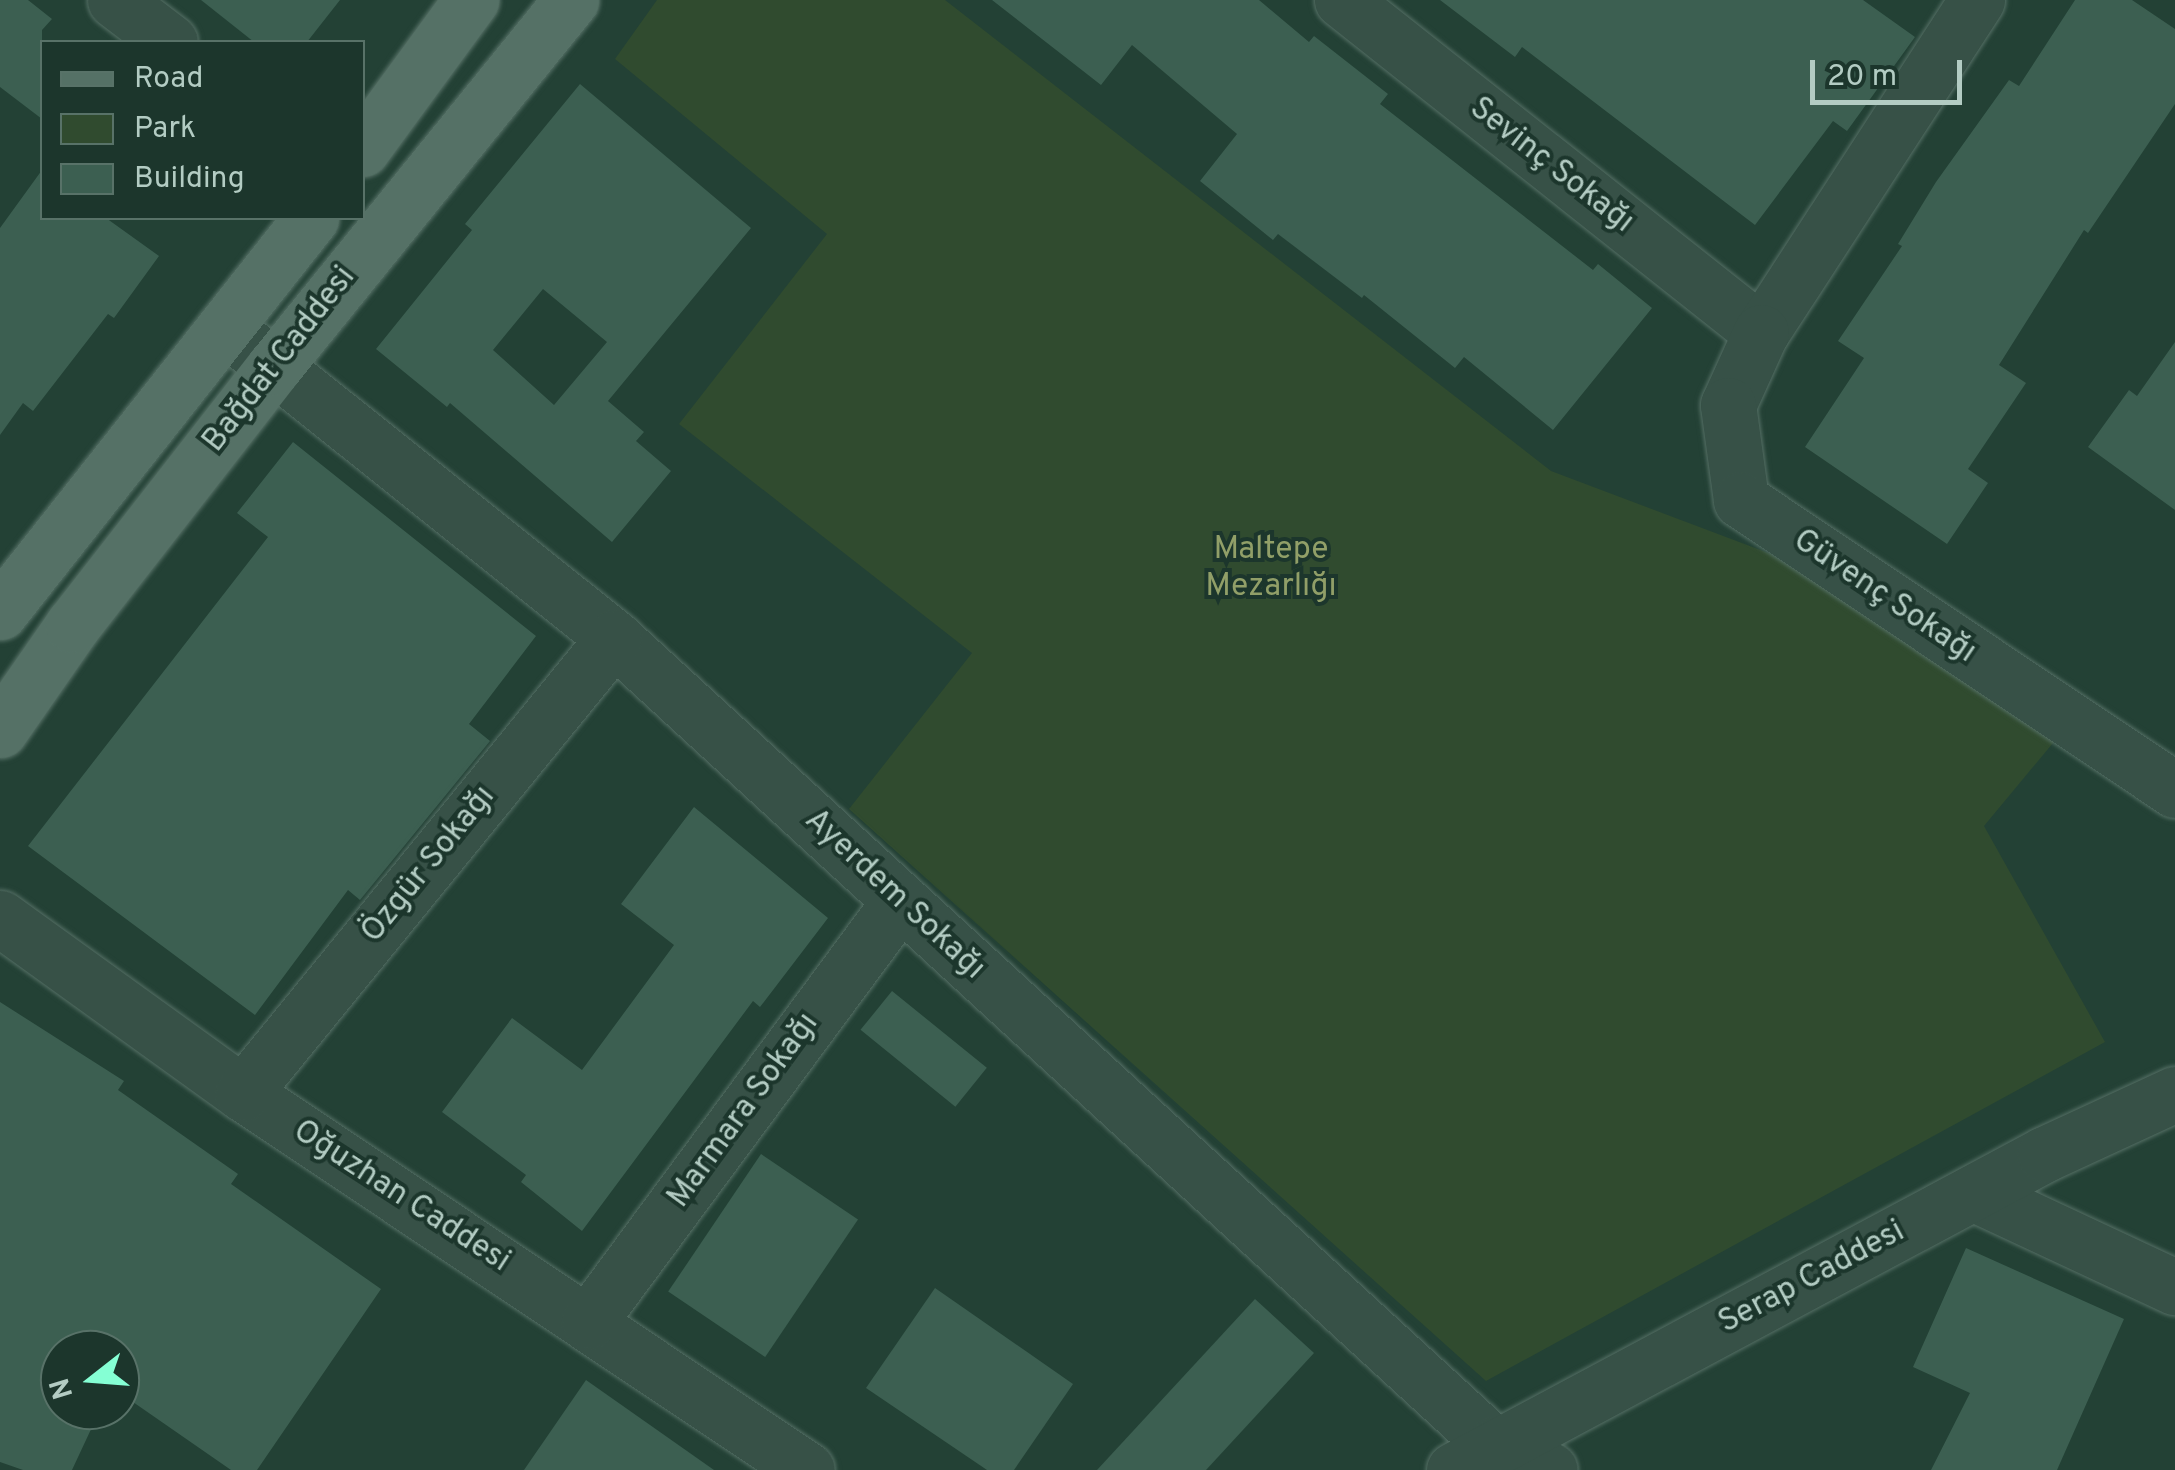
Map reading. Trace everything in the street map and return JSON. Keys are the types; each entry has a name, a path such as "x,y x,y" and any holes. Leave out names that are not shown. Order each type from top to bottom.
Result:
{"main road":[{"path":"365,146 471,0"},
{"name":"Bağdat Caddesi","path":"0,730 73,624 274,367 571,0"},
{"name":"Bağdat Caddesi","path":"0,612 309,220"}],"street":[{"path":"115,0 167,40"},
{"name":"Sevinç Sokağı","path":"1342,0 1761,332"},
{"name":"Güvenç Sokağı","path":"1977,0 1761,332 1728,404 1741,500 2175,790"},
{"name":"Ayerdem Sokağı","path":"227,328 614,638 900,900 1474,1458 1550,1470"},
{"name":"Özgür Sokağı","path":"243,1093 614,638"},
{"name":"Marmara Sokağı","path":"589,1321 900,900"},
{"name":"Oğuzhan Caddesi","path":"0,918 243,1093 589,1321 806,1470"},
{"name":"Serap Caddesi","path":"1474,1458 2046,1154 2175,1094"},
{"path":"1973,1194 2175,1287"}],"green space":[{"name":"Maltepe Mezarlığı","path":"657,0 945,0 1551,471 1771,554 2058,737 1984,826 2105,1042 1486,1381 849,809 972,653 679,424 827,234 615,59"}],"building":[{"path":"0,0 28,0 52,19 42,30 40,40 40,117 0,87"},
{"path":"201,0 340,0 309,40 251,40"},
{"path":"992,0 1259,0 1309,42 1314,36 1388,94 1380,104 1593,270 1598,264 1652,308 1553,430 1464,357 1455,368 1364,295 1362,298 1278,234 1273,240 1200,181 1237,134 1132,45 1101,85"},
{"path":"1440,0 1863,0 1915,37 1847,131 1833,121 1755,225 1522,47 1515,57"},
{"path":"2075,0 2132,0 2175,29 2175,104 2088,233 2084,230 1999,365 2026,383 1968,469 1988,483 1947,544 1805,447 1864,358 1838,341 1902,246 1898,244 1936,182 2009,80 2019,86"},
{"path":"580,84 751,228 608,401 644,432 636,441 671,471 612,542 450,403 447,407 376,349 472,230 465,224","holes":["543,289 607,342 554,405 493,350"]},
{"path":"40,173 40,220 109,220 159,256 114,318 108,314 33,411 23,403 0,435 0,228"},
{"path":"2175,342 2175,510 2088,447 2129,390 2137,396"},
{"path":"293,442 536,636 469,724 490,741 360,900 348,890 255,1015 28,846 268,537 237,513"},
{"path":"694,807 828,918 760,1007 753,1001 582,1231 521,1182 526,1175 442,1112 512,1018 582,1070 674,945 621,904"},
{"path":"892,991 987,1068 955,1107 861,1030"},
{"path":"0,1002 124,1081 118,1090 238,1174 231,1184 381,1289 257,1470 231,1470 140,1407 140,1330 40,1330 40,1430 91,1430 72,1470 23,1470 0,1462"},
{"path":"761,1154 858,1219 765,1357 668,1292"},
{"path":"1966,1248 2124,1319 2057,1470 1931,1470 1970,1393 1913,1367"},
{"path":"935,1288 1073,1384 1014,1470 987,1470 866,1388"},
{"path":"1255,1299 1314,1353 1206,1470 1097,1470"},
{"path":"586,1380 714,1470 524,1470"}]}
